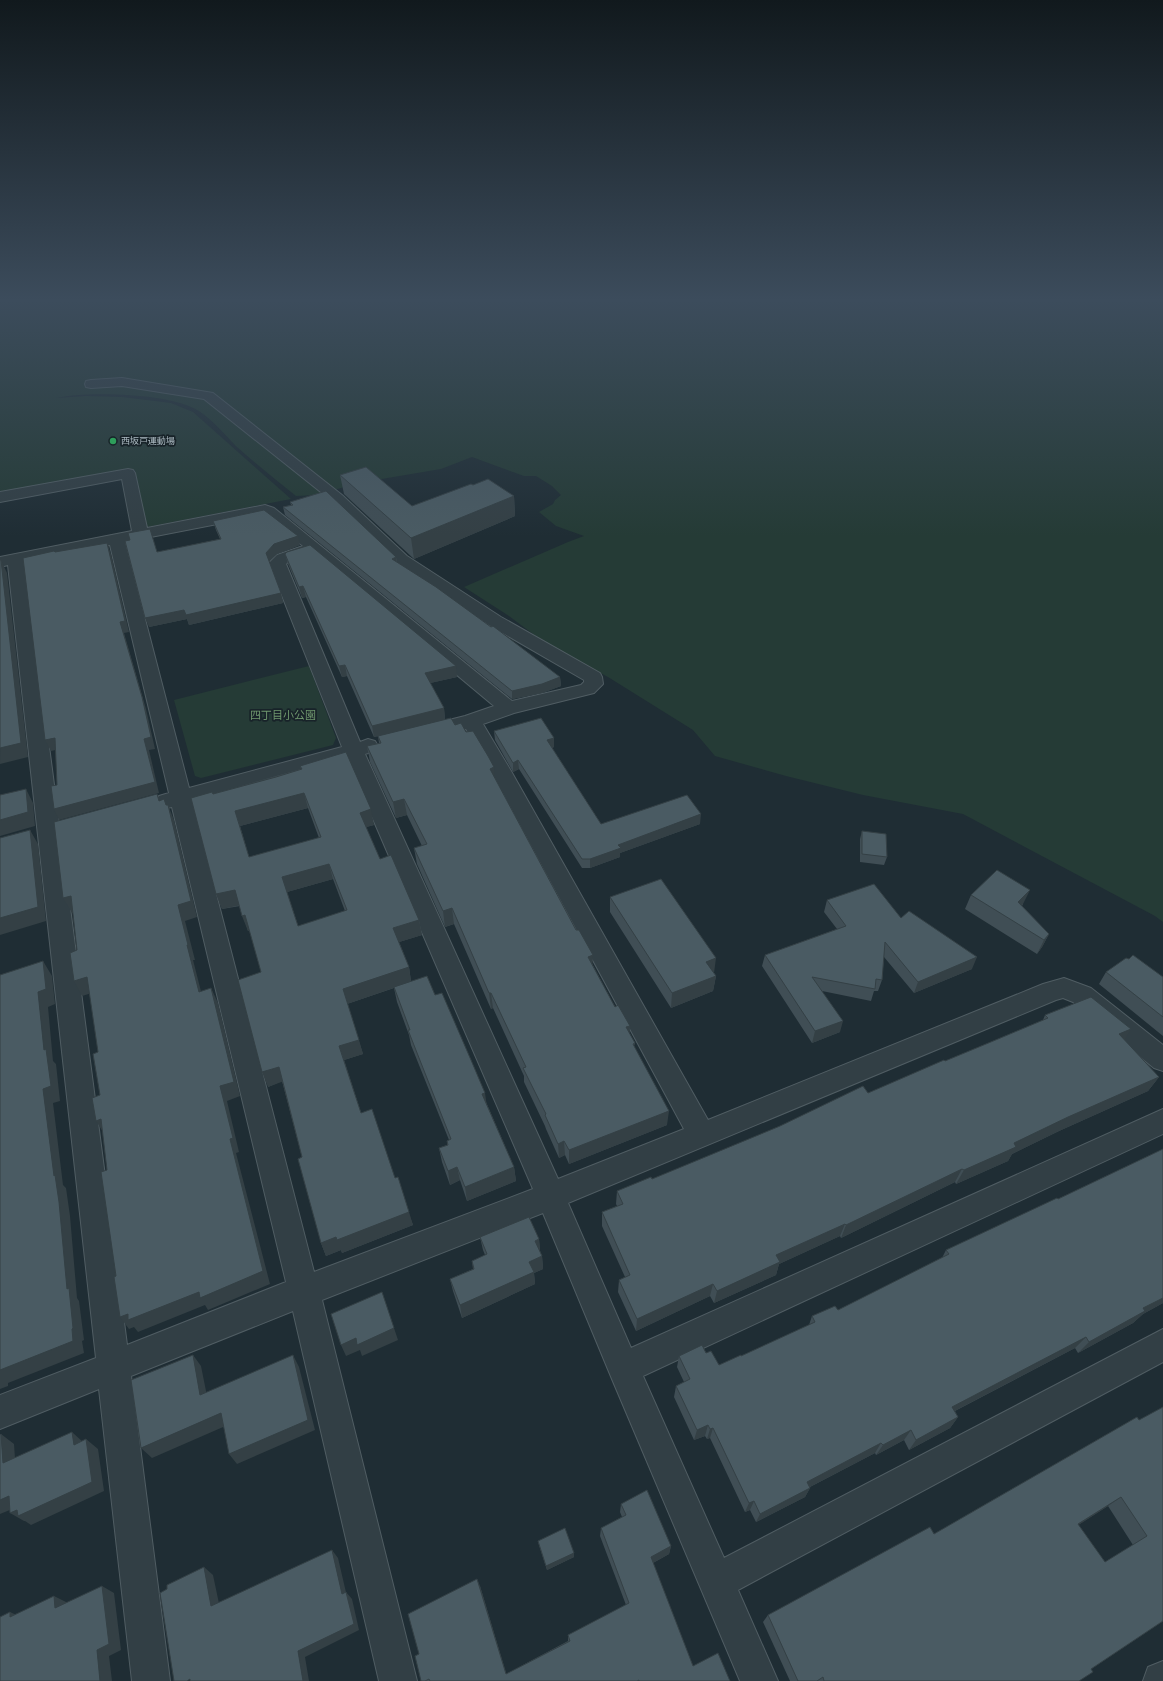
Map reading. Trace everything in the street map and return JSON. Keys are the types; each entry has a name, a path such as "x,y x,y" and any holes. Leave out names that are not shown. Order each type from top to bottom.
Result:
{"street":[{"path":"92,384 122,382 208,396 337,498 401,559 495,621 593,678 594,684 587,689 508,708 471,721 412,736"},
{"path":"0,497 128,474 128,536 181,797 304,1291 398,1681"},
{"path":"151,1681 49,832 8,560 269,510 508,708"},
{"path":"315,548 283,558 277,563 353,750 551,1196 623,1368 759,1681"},
{"path":"471,721 501,771 701,1134"},
{"path":"152,805 383,743"},
{"path":"0,1412 304,1291 551,1196 916,1048 1052,991 1064,988 1082,995 1163,1060"},
{"path":"623,1368 1163,1121"},
{"path":"716,1582 1163,1345"}],"green space":[{"path":"0,379 1163,379 1163,922 1155,916 963,814 863,795 786,776 715,756 693,730 608,677 549,646 509,616 464,587 584,536 556,526 539,512 553,504 561,495 552,486 536,476 524,476 472,457 441,469 358,483 317,495 296,496 237,447 212,422 197,410 184,404 168,400 107,394 56,398 86,396 122,397 171,403 193,412 291,499 147,527 135,470 0,494"},
{"name":"四丁目小公園","path":"309,666 336,738 333,745 201,778 195,776 174,700"}],"building":[{"path":"366,467 412,506 488,479 514,496 411,538 340,475"},
{"path":"326,491 396,557 392,559 436,587 491,627 493,626 560,677 542,684 512,691 283,507 293,505 290,502"},
{"path":"264,510 298,536 274,544 266,553 281,593 186,615 184,610 145,618 125,541 130,540 128,533 150,529 157,552 221,539 213,521"},
{"path":"107,543 125,621 120,622 142,697 151,737 144,739 155,782 54,809 51,786 57,785 55,738 45,740 23,558 54,551"},
{"path":"310,545 456,666 425,673 444,708 372,726 345,665 339,666 303,586 299,587 285,554 287,552"},
{"path":"0,560 21,743 0,748"},
{"path":"451,718 455,725 461,723 466,732 473,731 488,756 494,767 490,769 576,930 579,930 593,955 588,957 615,1007 618,1005 630,1026 626,1027 635,1043 633,1044 669,1111 569,1150 564,1141 558,1144 545,1115 546,1114 523,1068 526,1067 491,993 489,993 452,908 443,911 414,848 427,844 404,799 393,802 367,746 381,743 378,736"},
{"path":"541,718 554,738 547,740 601,824 687,795 701,814 618,845 621,848 590,859 582,859 518,760 513,763 494,731"},
{"path":"346,752 371,809 360,813 380,859 391,855 419,920 393,928 409,967 343,989 359,1040 339,1046 361,1113 372,1109 395,1178 398,1177 409,1212 337,1240 336,1237 321,1243 298,1159 302,1157 279,1067 262,1072 238,980 261,972 245,915 242,916 235,890 216,894 191,798 212,792 213,794 276,777 302,769 300,766","holes":["304,793 321,837 249,857 235,811","329,864 347,910 298,926 282,877"]},
{"path":"26,789 28,812 0,820 0,795"},
{"path":"157,794 159,801 164,799 166,805 168,805 191,901 178,905 199,992 211,988 234,1082 220,1086 233,1138 230,1139 263,1271 200,1298 199,1292 128,1320 128,1314 120,1317 114,1277 116,1276 101,1172 107,1170 101,1119 96,1121 92,1098 100,1095 93,1054 98,1052 87,977 74,981 70,953 77,950 71,896 63,898 54,822"},
{"path":"30,830 38,907 0,918 0,838"},
{"path":"862,831 886,834 887,857 862,854"},
{"path":"997,870 1030,890 1018,902 1049,934 1044,940 971,895"},
{"path":"661,879 716,958 706,962 716,976 672,993 610,897"},
{"path":"874,884 901,918 909,911 977,957 918,982 885,942 882,980 876,979 875,989 812,977 843,1021 815,1031 765,955 846,926 827,900"},
{"path":"1133,955 1163,977 1163,1017 1106,972 1126,958 1129,959"},
{"path":"43,961 46,989 38,992 44,1050 46,1049 51,1086 43,1089 54,1176 55,1175 59,1202 67,1289 69,1288 73,1341 0,1370 0,975"},
{"path":"427,976 435,995 442,993 485,1093 482,1094 514,1167 465,1187 457,1167 448,1171 439,1148 448,1145 447,1141 451,1139 408,1030 410,1030 394,987"},
{"path":"1091,997 1131,1029 1119,1034 1159,1077 1068,1117 1014,1143 1016,1147 964,1170 962,1169 846,1225 845,1224 776,1255 780,1262 717,1291 713,1284 637,1319 619,1280 630,1275 602,1212 623,1204 617,1191 651,1177 652,1179 780,1126 863,1086 868,1093 944,1060 945,1061 1048,1018 1045,1015"},
{"path":"1163,1149 1163,1298 1143,1308 1145,1311 1089,1342 1086,1337 952,1407 958,1417 916,1440 911,1430 883,1445 881,1443 807,1482 810,1488 760,1514 754,1501 749,1503 713,1428 710,1429 708,1425 697,1430 676,1386 690,1379 679,1356 702,1345 706,1353 711,1351 719,1365 741,1356 815,1322 812,1316 835,1306 838,1310 949,1254 946,1250"},
{"path":"529,1217 539,1239 535,1241 542,1256 529,1262 534,1272 460,1305 450,1279 474,1269 472,1261 487,1254 480,1237"},
{"path":"382,1292 394,1328 357,1345 356,1338 341,1345 331,1314"},
{"path":"193,1355 200,1395 293,1355 308,1420 229,1454 221,1413 141,1448 131,1380"},
{"path":"1163,1407 1163,1621 1091,1669 1093,1672 1079,1681 824,1681 823,1677 817,1681 798,1681 768,1615 930,1527 934,1534 1137,1417 1139,1420","holes":["1121,1497 1147,1536 1105,1562 1078,1524"]},
{"path":"72,1432 74,1445 86,1439 92,1482 18,1516 17,1510 10,1513 9,1496 0,1500 0,1435 1,1434 3,1463"},
{"path":"647,1490 671,1546 651,1557 693,1666 718,1653 730,1681 430,1681 429,1679 421,1681 415,1656 419,1654 408,1614 477,1579 506,1674 570,1641 568,1635 629,1603 601,1528 626,1515 621,1504"},
{"path":"565,1528 574,1553 546,1566 538,1541"},
{"path":"332,1550 342,1594 346,1592 354,1624 298,1651 303,1681 190,1681 190,1679 187,1681 174,1681 160,1593 167,1589 167,1585 204,1567 211,1606"},
{"path":"102,1586 109,1644 97,1650 100,1681 0,1681 0,1617 10,1612 10,1617 54,1596 55,1608"}],"place":[{"name":"西坂戸運動場","path":"113,441"}]}
